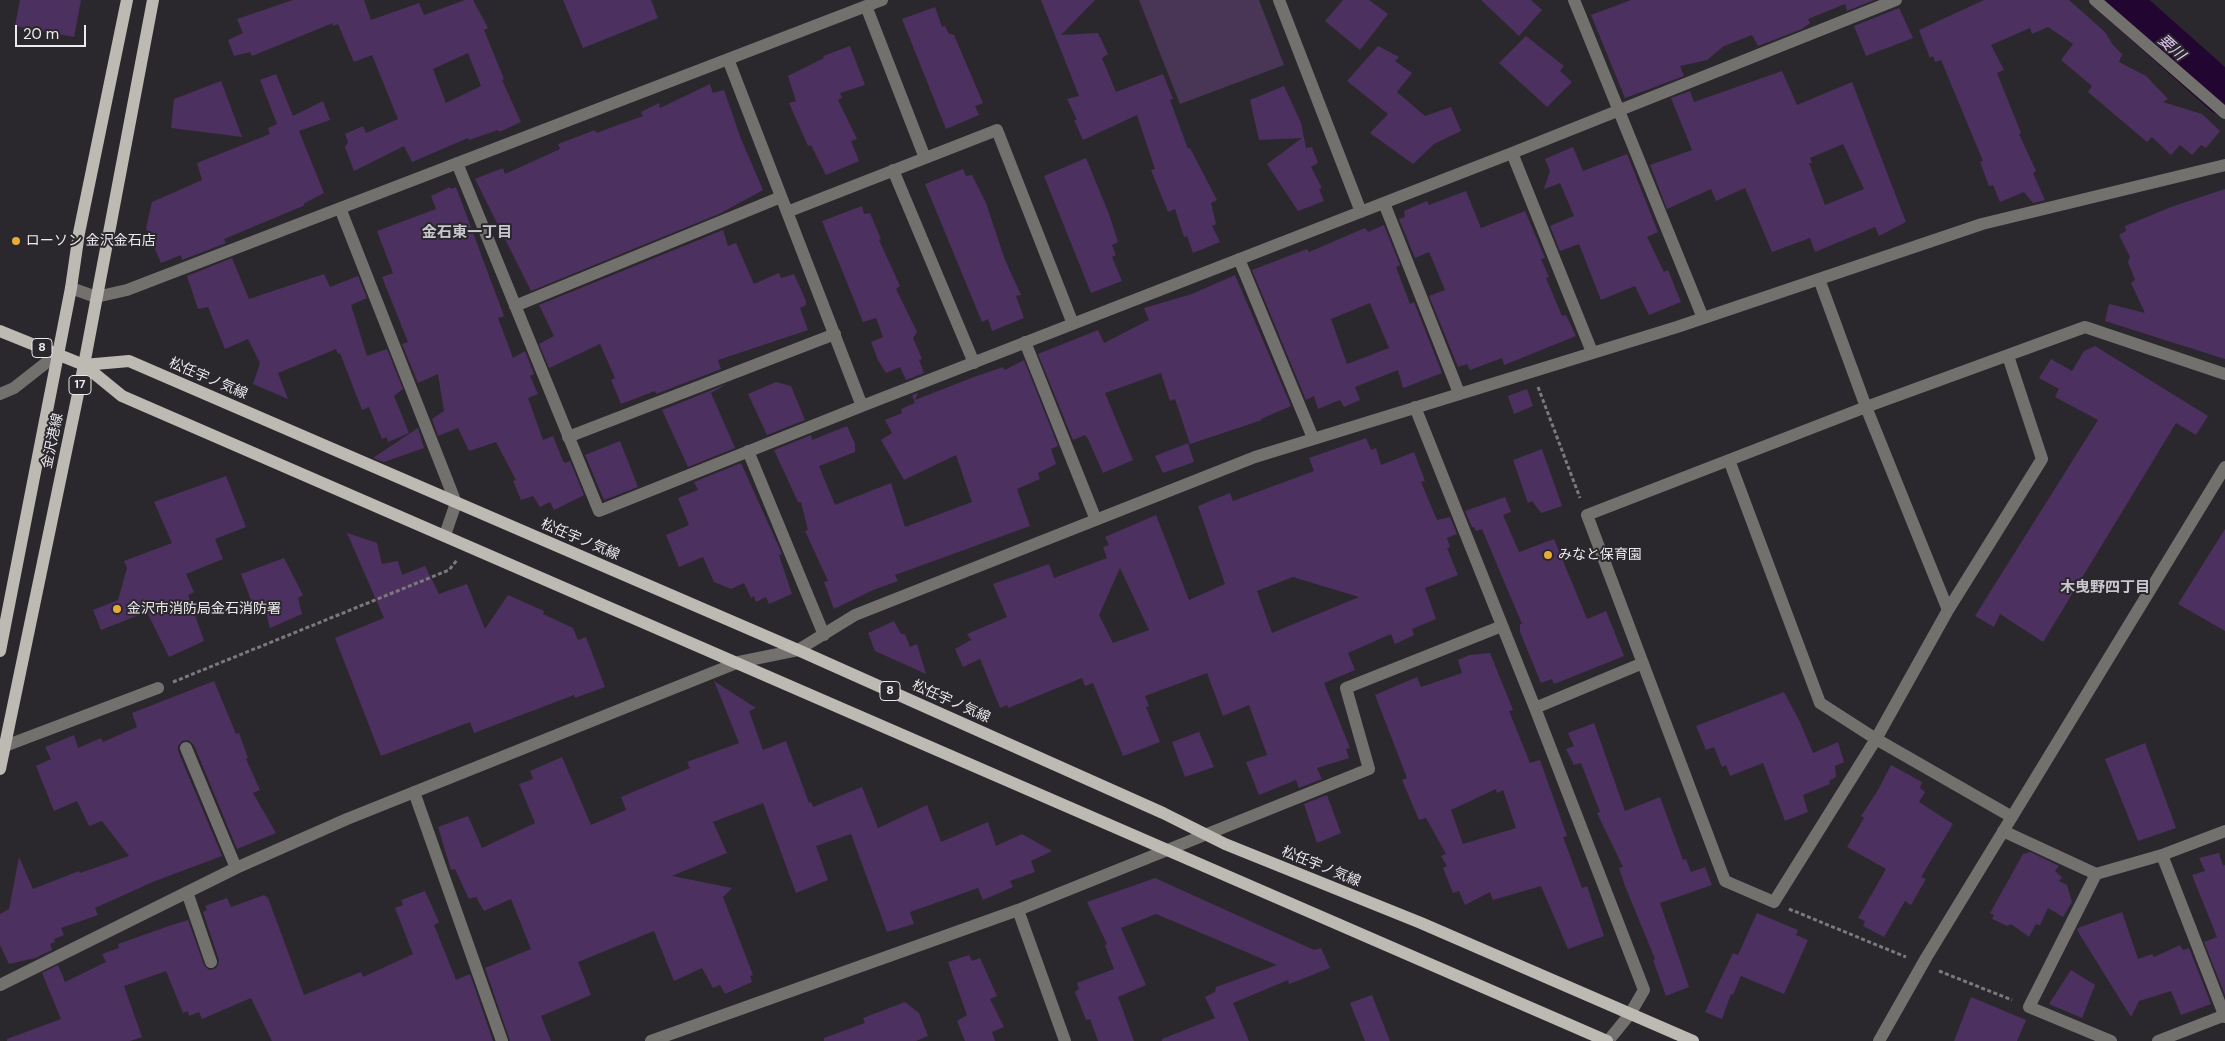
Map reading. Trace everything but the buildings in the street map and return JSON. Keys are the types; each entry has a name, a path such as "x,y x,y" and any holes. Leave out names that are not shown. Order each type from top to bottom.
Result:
{"main road":[{"name":"金沢港線","path":"0,651 56,355 71,288 85,204 127,0"},
{"name":"金沢港線","path":"0,769 84,365 153,0"},
{"name":"松任宇ノ気線","path":"0,331 84,365 122,396 739,662 1164,850 1607,1041"},
{"name":"松任宇ノ気線","path":"84,365 129,361 798,650 1163,813 1208,835 1693,1041"}],"street":[{"path":"71,288 96,297 127,290 882,0"},
{"path":"1279,0 1360,212"},
{"path":"457,163 599,511 1025,342 1512,153 1896,0"},
{"path":"2095,0 2225,113"},
{"path":"1579,2 1617,110 1703,318"},
{"path":"866,6 925,158"},
{"path":"728,59 862,406"},
{"path":"787,212 997,130 1073,324"},
{"path":"1512,153 1592,352"},
{"path":"0,985 236,868 414,792 739,662 798,650 856,615 1255,457 1703,318 1982,224 2225,165"},
{"path":"893,170 974,362"},
{"path":"515,306 782,197"},
{"path":"1384,203 1459,393"},
{"path":"340,208 456,502 445,535"},
{"path":"1238,259 1313,438"},
{"path":"1819,279 1866,407 1948,610"},
{"path":"2008,356 2042,459 1948,610 1876,739 1774,902 1725,881 1587,515 1866,407 2085,327 2225,374"},
{"path":"568,438 835,334"},
{"path":"1025,342 1096,520"},
{"path":"0,394 14,388 56,355"},
{"path":"1415,407 1536,708 1644,990 1630,1014 1607,1041"},
{"path":"748,452 824,635"},
{"path":"1729,460 1820,703 1876,739 2012,818"},
{"path":"1879,1041 1923,964 2225,467"},
{"path":"651,1041 1018,910 1369,769 1346,688 1502,626"},
{"path":"1536,708 1643,663"},
{"path":"5,746 158,688"},
{"path":"186,748 236,868"},
{"path":"414,792 502,1041"},
{"path":"2004,832 2096,874 2162,855 2225,831"},
{"path":"2158,1041 2225,1016 2162,855"},
{"path":"2096,874 2029,1007 2112,1041"},
{"path":"187,892 211,962"},
{"path":"1018,910 1065,1041"}],"path":[{"path":"1532,370 1587,515"},
{"path":"158,688 449,570 467,545"},
{"path":"1774,902 2029,1007"}],"shaded area":[{"path":"1139,0 1259,0 1284,65 1180,104"}],"waterway":[{"name":"要川","path":"2118,0 2225,95"}],"place":[{"name":"ローソン 金沢金石店","path":"16,241"},
{"name":"みなと保育園","path":"1548,555"},
{"name":"金沢市消防局金石消防署","path":"117,609"}],"district":[{"name":"金石東一丁目","path":"467,233"},
{"name":"木曳野四丁目","path":"2105,588"}]}
